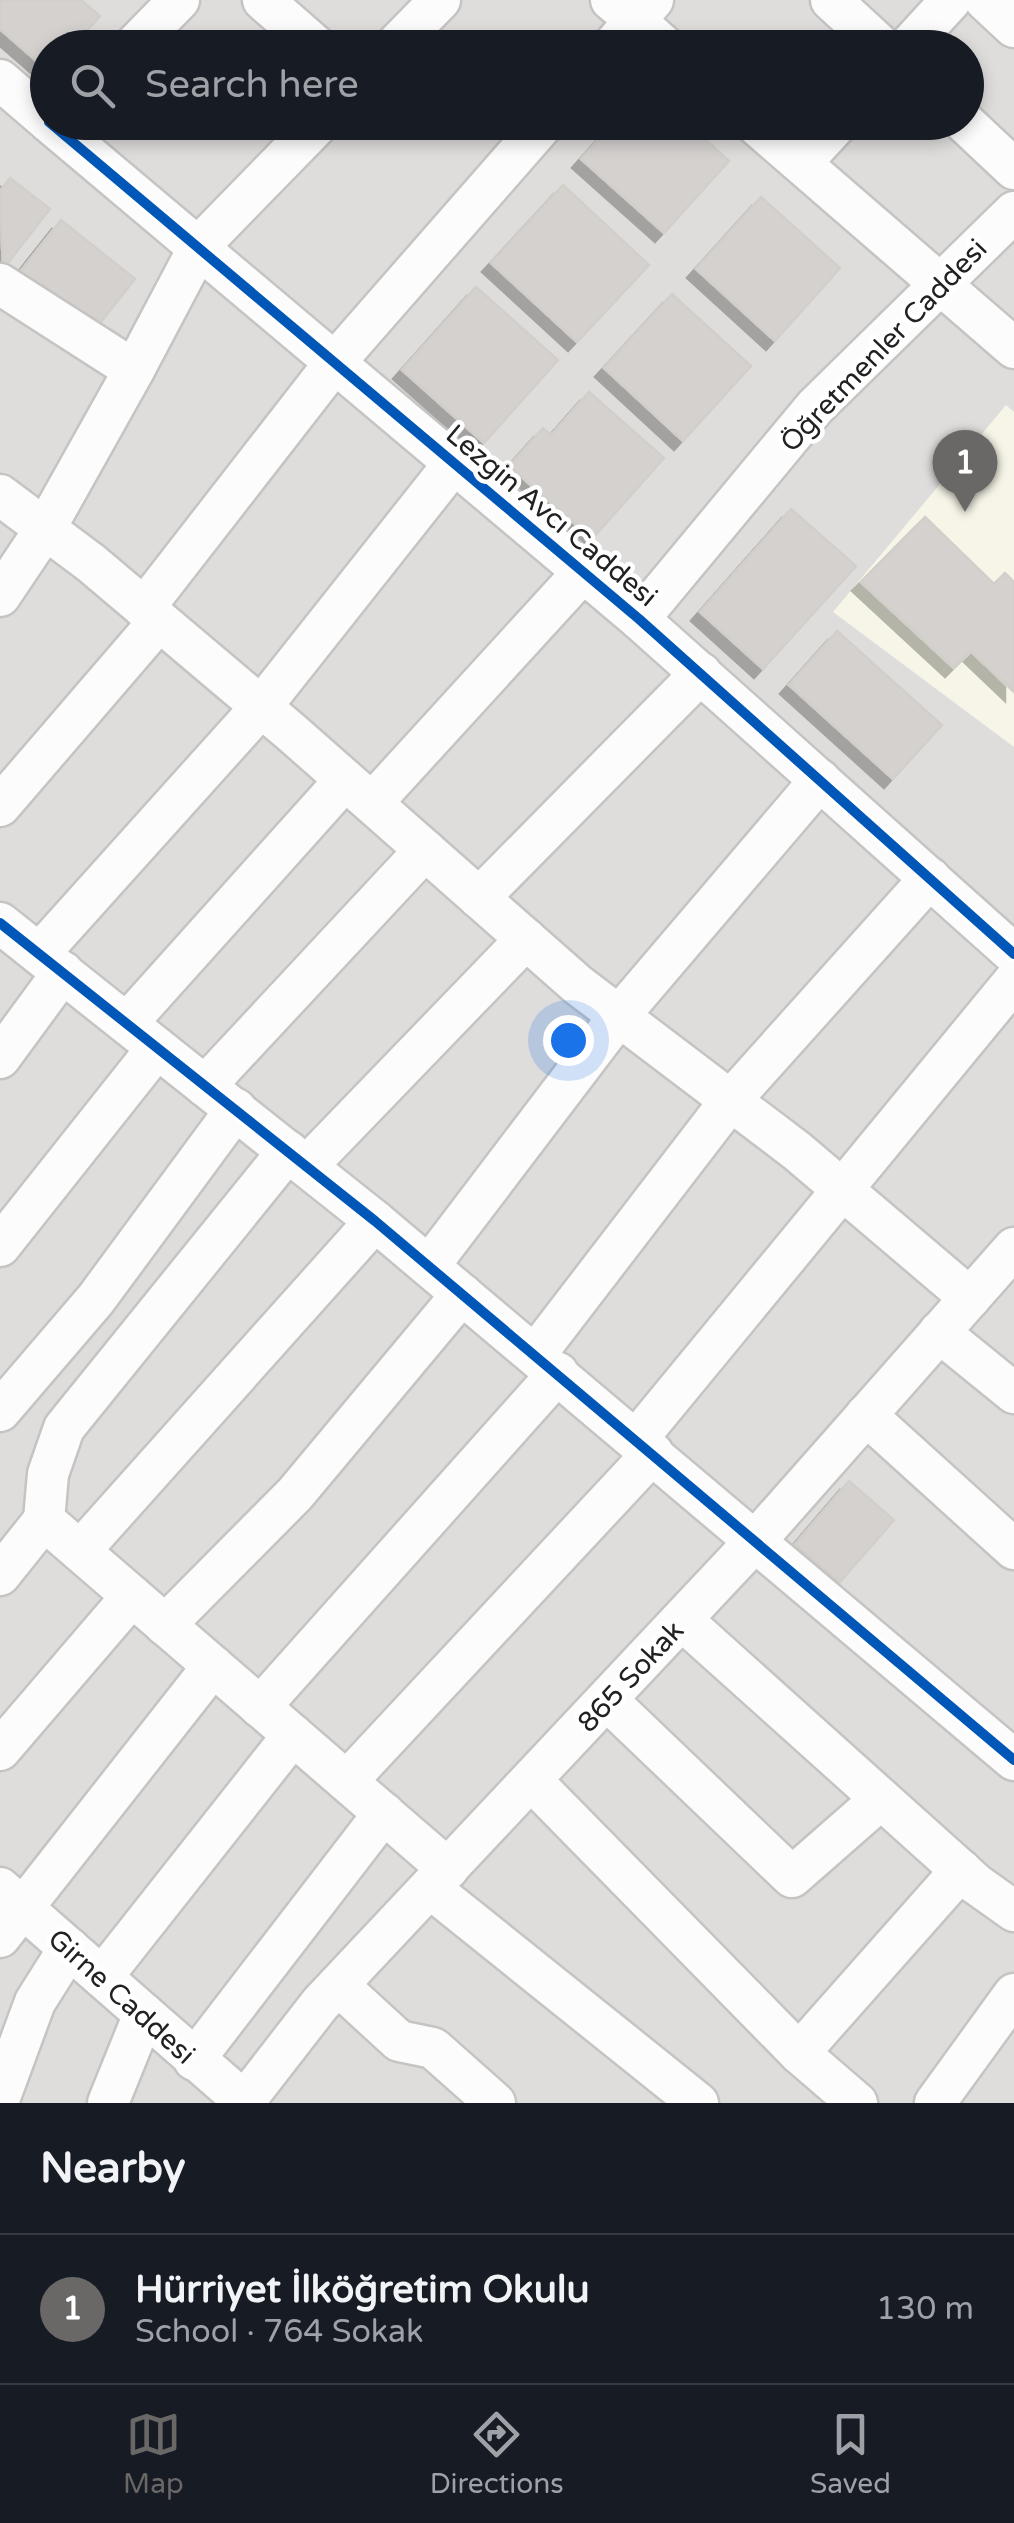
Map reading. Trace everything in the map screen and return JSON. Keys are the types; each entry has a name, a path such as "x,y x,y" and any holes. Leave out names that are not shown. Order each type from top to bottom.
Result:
{"street":[{"path":"150,30 179,0"},
{"path":"263,0 297,30"},
{"path":"411,30 440,0"},
{"path":"831,0 864,30"},
{"path":"924,30 951,0"},
{"path":"984,0 1014,27"},
{"name":"Lezgin Avcı Caddesi","path":"0,80 30,105"},
{"name":"Lezgin Avcı Caddesi","path":"73,140 584,571 1014,954"},
{"path":"0,596 45,529 200,245 302,140"},
{"path":"0,806 152,614 336,361 529,140"},
{"path":"775,140 1014,348"},
{"path":"801,163 822,140"},
{"path":"983,140 1014,169"},
{"name":"Öğretmenler Caddesi","path":"638,618 815,407 1014,212"},
{"path":"0,284 134,370"},
{"path":"0,1058 51,963 455,462"},
{"path":"0,495 152,614 619,1016 842,1189 970,1298"},
{"path":"0,1246 142,1036 358,792 584,571"},
{"path":"479,898 701,673"},
{"path":"429,1266 619,1016 820,780"},
{"path":"0,1411 96,1299 220,1098 425,850"},
{"path":"260,1707 546,1364 730,1100 930,878"},
{"path":"0,923 429,1266 756,1538 1014,1760"},
{"path":"0,1575 44,1520 48,1474 64,1428 298,1158 526,939"},
{"path":"347,1781 645,1446 842,1189 1014,981"},
{"path":"80,1551 374,1221"},
{"name":"865 Sokak","path":"245,2102 338,1985 682,1620 1014,1248"},
{"path":"165,1625 295,1494 462,1294"},
{"path":"940,1332 1014,1393"},
{"path":"866,1415 1014,1549"},
{"path":"44,1520 347,1781 384,1814 439,1879 698,2103"},
{"path":"0,1750 132,1596"},
{"path":"682,1620 961,1870 1014,1911"},
{"path":"7,1911 214,1666"},
{"path":"607,1700 792,1877 881,1799"},
{"path":"102,1978 293,1735"},
{"path":"532,1781 798,2053 857,2103"},
{"path":"194,2060 384,1814"},
{"path":"798,2053 961,1870"},
{"name":"Girne Caddesi","path":"7,1911 69,1948 245,2102"},
{"path":"0,2097 36,2002 69,1948"},
{"path":"338,1985 399,2042 433,2048 495,2103"},
{"path":"935,2103 1014,1994"},
{"path":"108,2103 144,2014"}],"shaded area":[{"path":"0,0 1014,0 1014,2103 0,2103"},
{"path":"1006,405 1014,412 1014,747 833,612"}],"building":[{"path":"0,0 81,0 100,16 88,30 30,30 30,55 0,29"},
{"path":"598,140 706,140 729,161 664,233 581,159"},
{"path":"10,178 50,209 3,269 0,191"},
{"path":"563,185 649,265 577,342 491,263"},
{"path":"761,197 840,268 775,341 696,269"},
{"path":"61,220 135,279 93,332 19,273"},
{"path":"476,287 558,360 484,443 402,370"},
{"path":"672,294 751,366 683,441 604,368"},
{"path":"589,392 664,458 592,539 509,466 543,428 551,435"},
{"path":"791,509 856,566 763,669 700,612"},
{"path":"925,517 994,584 1005,573 1014,582 1014,692 971,651 954,668 861,582"},
{"path":"837,631 942,725 893,779 789,685"},
{"path":"849,1481 894,1520 840,1582 795,1544"}],"cycle path":[{"path":"70,140 639,619 1014,954"},
{"path":"0,923 375,1221 1014,1760"}],"place":[{"name":"Hürriyet İlköğretim Okulu","path":"965,512"}]}
